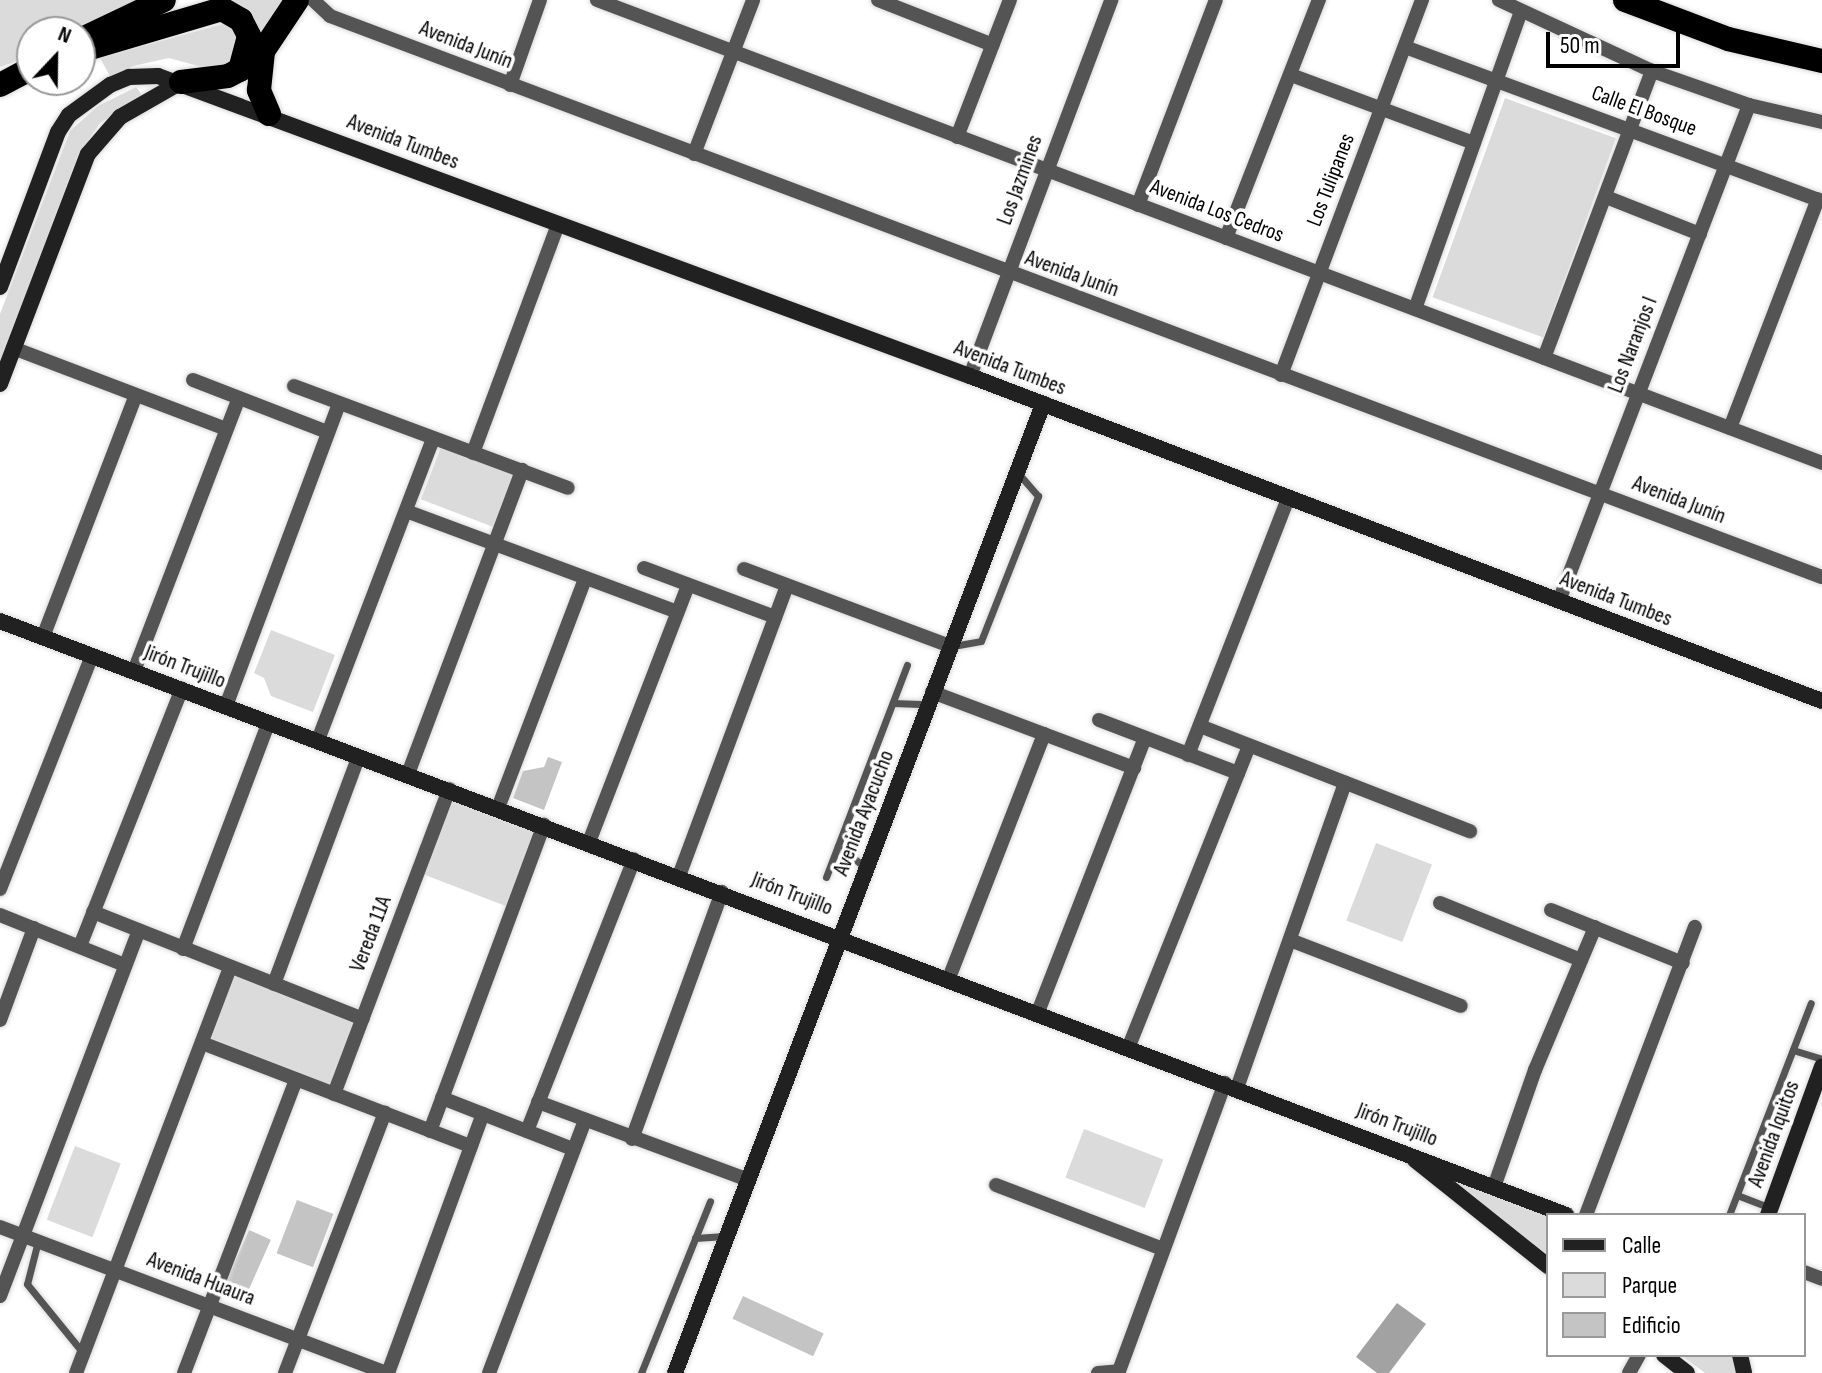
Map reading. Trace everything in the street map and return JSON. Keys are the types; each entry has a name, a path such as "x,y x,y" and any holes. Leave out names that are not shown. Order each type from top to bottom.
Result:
{"highway":[{"path":"96,32 164,0"},
{"path":"181,82 251,64 297,0"},
{"path":"1625,0 1728,39 1822,61"},
{"path":"96,46 222,9 241,20 249,36 251,64 269,114"}],"street":[{"name":"Avenida Junín","path":"313,0 330,16 510,85 1009,275 1822,577"},
{"path":"510,85 540,0"},
{"name":"Avenida Los Cedros","path":"597,0 1822,462"},
{"path":"639,15 645,0"},
{"path":"694,154 753,0"},
{"path":"878,0 901,4 993,45"},
{"path":"957,137 1010,0"},
{"name":"Los Jazmines","path":"970,376 1111,0"},
{"path":"1138,205 1216,0"},
{"path":"1226,238 1319,0"},
{"name":"Los Tulipanes","path":"1281,375 1422,0"},
{"path":"1499,0 1652,71 1749,105 1822,122"},
{"path":"1415,309 1521,12"},
{"name":"Calle El Bosque","path":"1405,47 1820,200"},
{"path":"1544,358 1652,71"},
{"path":"1291,75 1474,143"},
{"name":"Avenida Tumbes","path":"0,287 58,132 69,115 87,99 129,77 158,76 269,114 970,376 1822,701"},
{"path":"0,384 95,142 128,111 181,82"},
{"name":"Los Naranjos I","path":"1559,601 1749,105"},
{"path":"1606,197 1700,234"},
{"path":"1730,428 1820,200"},
{"path":"473,453 558,224"},
{"path":"13,348 226,429"},
{"path":"193,380 327,432"},
{"path":"294,386 568,488"},
{"path":"43,637 136,395"},
{"path":"134,671 239,398"},
{"path":"226,706 339,403"},
{"name":"Avenida Ayacucho","path":"675,1373 1043,404"},
{"path":"318,740 433,439"},
{"path":"408,774 522,470"},
{"path":"1188,755 1288,498"},
{"path":"406,511 677,612"},
{"path":"644,568 775,617"},
{"path":"744,569 950,646"},
{"path":"498,808 585,579"},
{"path":"589,842 688,585"},
{"path":"679,876 787,585"},
{"name":"Jirón Trujillo","path":"0,621 841,936 1561,1213"},
{"path":"0,889 92,655"},
{"path":"80,946 182,689"},
{"path":"930,698 1044,734 1134,768"},
{"path":"1099,720 1238,773"},
{"path":"183,949 269,722"},
{"path":"1200,726 1470,831"},
{"path":"949,978 1044,734"},
{"path":"1038,1012 1145,738"},
{"path":"1129,1046 1249,746"},
{"path":"274,984 359,756"},
{"path":"1098,1373 1121,1372 1163,1249 1290,940 1345,783"},
{"name":"Vereda 11A","path":"334,1094 449,789"},
{"path":"430,1131 544,825"},
{"path":"527,1131 634,859"},
{"path":"632,1139 722,892"},
{"path":"1440,903 1581,960"},
{"path":"1551,910 1683,963"},
{"path":"93,912 363,1019"},
{"path":"0,915 125,965"},
{"path":"1494,1187 1595,927"},
{"path":"1587,1213 1695,927"},
{"path":"0,1020 34,928"},
{"path":"0,1296 30,1238 139,931"},
{"path":"1290,940 1461,1006"},
{"path":"76,1373 230,967"},
{"path":"202,1043 471,1146"},
{"name":"Avenida Iquitos","path":"1770,1211 1822,1067"},
{"path":"184,1373 296,1080"},
{"path":"442,1098 573,1149"},
{"path":"538,1102 749,1180"},
{"path":"285,1373 385,1113"},
{"path":"387,1373 483,1114"},
{"path":"489,1373 585,1120"},
{"path":"1404,1152 1546,1264"},
{"path":"996,1185 1163,1249"},
{"name":"Avenida Huaura","path":"0,1227 387,1373"},
{"path":"1667,1357 1687,1373"}],"lane":[{"path":"950,646 981,641 1038,496 1018,473"},
{"path":"826,877 907,665"},
{"path":"893,703 930,698"},
{"path":"838,846 867,869"},
{"path":"1730,1213 1811,1003"},
{"path":"1793,1050 1822,1059"},
{"path":"1737,1195 1770,1211"},
{"path":"644,1372 710,1201"},
{"path":"695,1238 727,1235"},
{"path":"30,1238 27,1284 83,1353"}],"green space":[{"path":"0,0 148,0 96,24 96,16 16,16 16,62 0,67"},
{"path":"235,0 289,0 260,45 225,3"},
{"path":"223,24 235,29 241,42 231,67 202,67 169,58 133,66 111,78 100,58"},
{"path":"136,87 142,95 100,123 78,155 0,364 0,314 70,131 98,106"},
{"path":"1505,98 1616,138 1543,338 1432,297"},
{"path":"441,447 517,476 497,528 421,499"},
{"path":"271,630 335,655 313,712 271,696 264,678 254,673"},
{"path":"451,794 539,828 508,907 421,873"},
{"path":"1376,843 1432,865 1402,942 1346,920"},
{"path":"234,973 355,1022 328,1089 207,1040"},
{"path":"1084,1129 1163,1159 1145,1208 1065,1178"},
{"path":"75,1146 121,1164 92,1237 47,1220"},
{"path":"1453,1178 1546,1214 1546,1254 1456,1186"},
{"path":"1684,1357 1736,1357 1739,1373 1705,1373"}],"shaded area":[{"path":"1397,1303 1426,1324 1389,1373 1377,1373 1356,1357"}],"building":[{"path":"548,757 562,762 544,810 513,798 523,771 544,767"},
{"path":"297,1200 333,1214 313,1267 277,1253"},
{"path":"249,1230 271,1240 246,1296 224,1287"},
{"path":"743,1296 824,1334 813,1356 732,1319"}]}
